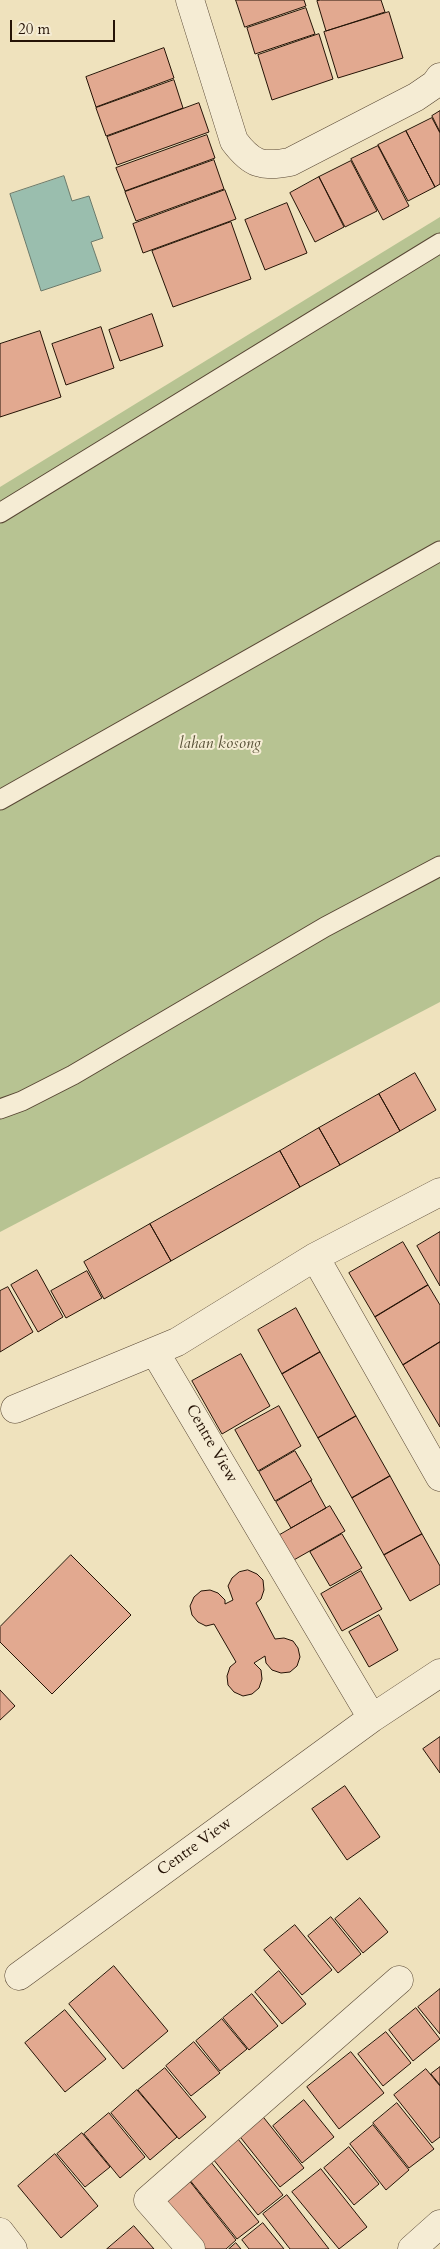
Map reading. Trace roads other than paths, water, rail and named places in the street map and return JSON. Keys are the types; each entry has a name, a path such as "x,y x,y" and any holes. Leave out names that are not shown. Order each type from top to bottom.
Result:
{"street":[{"path":"190,0 234,141 242,152 253,161 270,166 290,162 416,97 435,84 440,77"},
{"path":"15,1409 177,1342 314,1257 440,1192"},
{"path":"314,1257 440,1477"},
{"name":"Centre View","path":"155,1352 372,1718"},
{"name":"Centre View","path":"19,1976 372,1718 440,1673"},
{"path":"191,2249 148,2200 399,1980"},
{"path":"412,2249 440,2224"},
{"path":"0,2232 14,2249"}],"lane":[{"path":"0,513 440,243"},
{"path":"0,800 440,551"},
{"path":"0,1109 22,1102 73,1075 325,927 440,866"}],"park label":[{"name":"lahan kosong","path":"220,744"}]}
